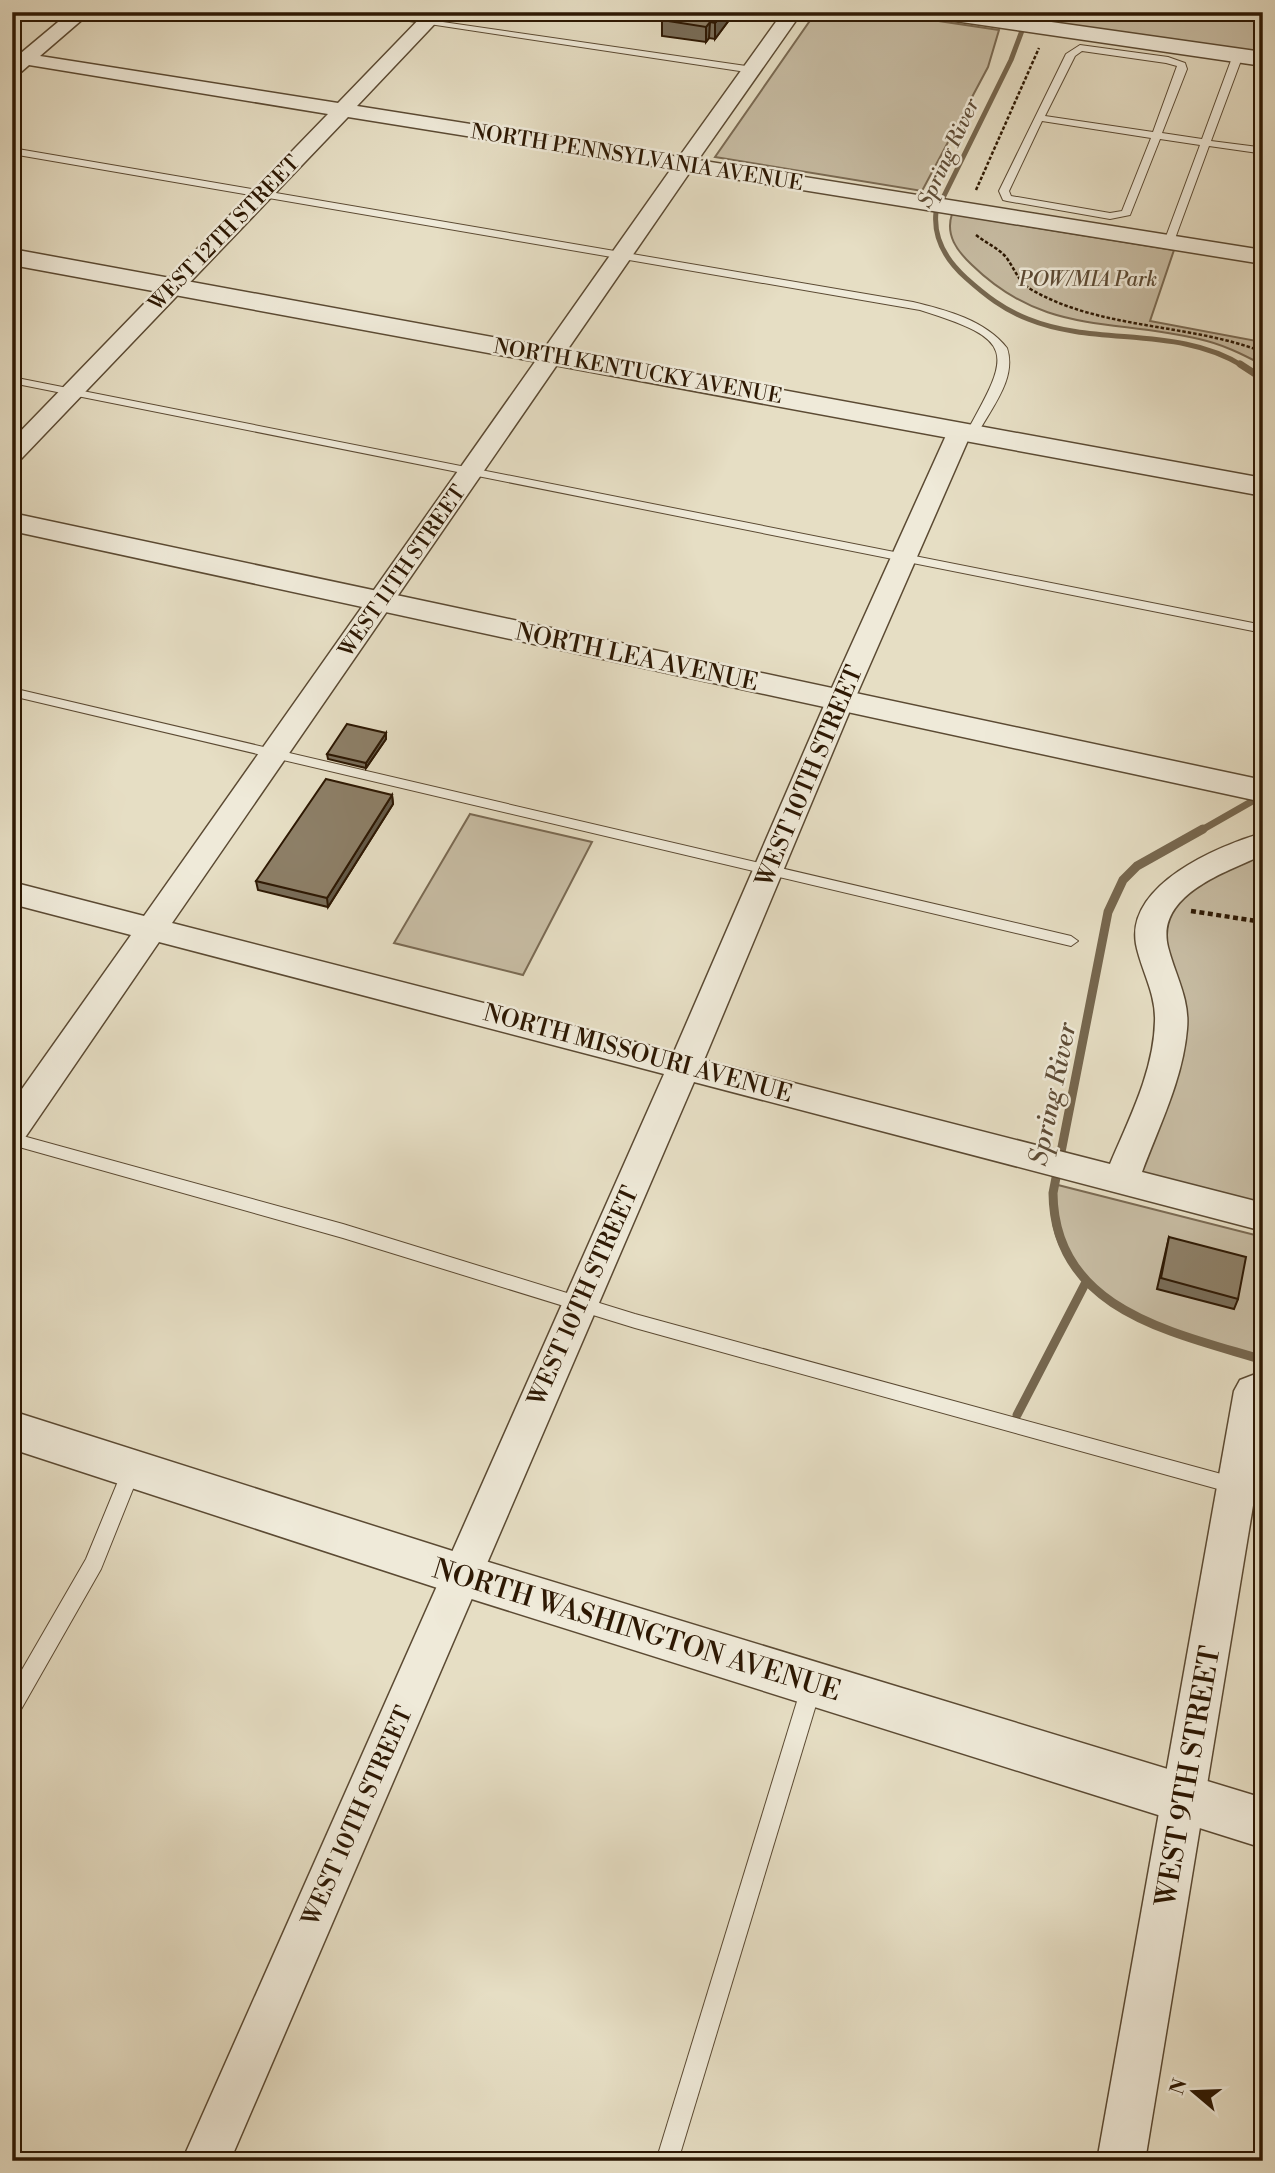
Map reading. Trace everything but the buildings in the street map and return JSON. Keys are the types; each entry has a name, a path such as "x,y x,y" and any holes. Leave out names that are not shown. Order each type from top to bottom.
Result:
{"street":[{"path":"17,62 82,12"},
{"name":"WEST 11TH STREET","path":"12,1130 621,254 793,12"},
{"path":"934,12 1263,59"},
{"name":"WEST 12TH STREET","path":"12,454 432,17"},
{"name":"NORTH PENNSYLVANIA AVENUE","path":"17,62 342,110 1263,257"},
{"name":"NORTH KENTUCKY AVENUE","path":"12,257 1263,487"},
{"name":"WEST 10TH STREET","path":"206,2161 685,1065 840,701 904,558 966,432"},
{"name":"NORTH LEA AVENUE","path":"12,522 1263,791"},
{"path":"1121,1181 1154,1091 1172,1026 1167,984 1149,937 1152,915 1180,886 1263,843"},
{"name":"NORTH MISSOURI AVENUE","path":"12,893 685,1065 1263,1217"},
{"name":"WEST 9TH STREET","path":"1121,2161 1253,1391"},
{"name":"NORTH WASHINGTON AVENUE","path":"12,1430 462,1575 1263,1823"}],"lane":[{"path":"355,12 432,17 753,70"},
{"path":"1086,48 1177,61 1182,65 1126,213 1110,216 1007,198 1004,191 1039,118 1071,54 1076,50 1086,48"},
{"path":"1169,242 1238,55"},
{"path":"1039,118 1258,150"},
{"path":"12,151 897,301 937,312 978,329 996,341 1005,359 999,382 966,432"},
{"path":"12,380 1263,629"},
{"path":"12,692 1071,942"},
{"path":"12,1139 343,1231 648,1325 1236,1486"},
{"path":"12,1706 94,1563 132,1469"},
{"path":"667,2161 813,1683"}],"path":[{"path":"1179,910 1263,922"}],"green space":[{"path":"816,12 878,12 999,30 988,67 922,191 715,157"},
{"path":"934,12 1263,12 1263,59"},
{"name":"POW/MIA Park","path":"952,214 1174,250 1150,321 1262,342 1263,365 1207,341 1079,320 1052,314 1025,303 999,287 962,254 951,236"},
{"path":"470,814 592,842 523,975 394,943"},
{"path":"1263,843 1263,1217 1121,1181 1165,1056 1152,915"},
{"path":"1054,1184 1263,1237 1263,1360 1156,1323 1120,1305 1089,1283 1066,1256 1053,1224"}],"waterway":[{"name":"Spring River","path":"1029,12 1011,60 936,212 937,231 942,248 959,271 973,284 1011,311 1028,319 1082,332 1192,345 1218,353 1243,366"},
{"name":"Spring River","path":"1240,364 1263,379"},
{"name":"Spring River","path":"1200,831 1263,795"},
{"name":"Spring River","path":"1203,829 1137,866 1123,880 1108,912 1053,1193 1059,1233 1073,1265 1096,1290 1124,1310 1157,1326 1263,1360"},
{"path":"1017,1415 1086,1282"}]}
